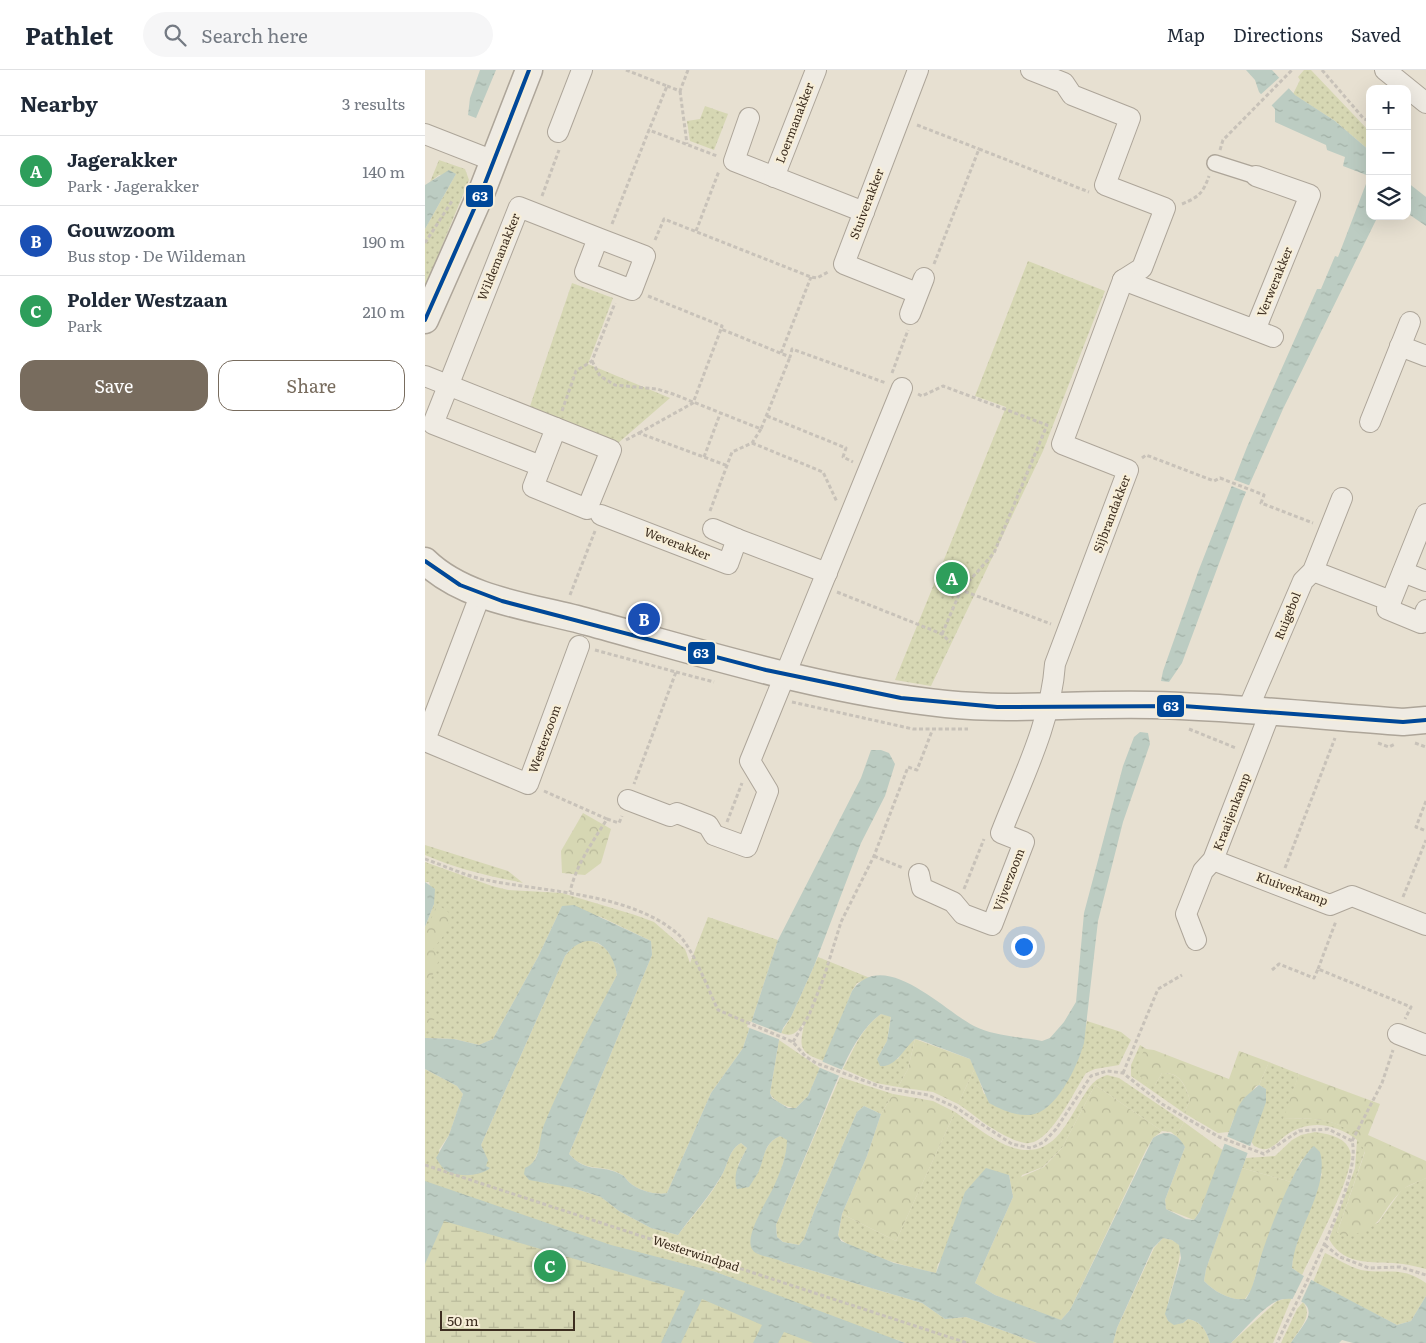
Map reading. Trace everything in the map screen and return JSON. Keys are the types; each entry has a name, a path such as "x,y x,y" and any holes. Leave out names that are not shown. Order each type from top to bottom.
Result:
{"street":[{"path":"425,320 494,161 529,70"},
{"path":"558,132 582,70"},
{"name":"Loermanakker","path":"774,177 816,70"},
{"name":"Stuiverakker","path":"844,264 918,70"},
{"path":"1031,70 1067,76 1072,95 1130,118 1105,185 1165,208 1141,268 1123,280"},
{"path":"1385,70 1426,103"},
{"name":"Loermanakker","path":"749,118 733,161 863,212"},
{"path":"426,136 494,161"},
{"name":"Verwerakker","path":"1123,280 1264,334 1310,195 1215,163"},
{"name":"Wildemanakker","path":"541,466 433,424 519,207 645,256"},
{"path":"602,239 585,272 626,288 645,256"},
{"path":"844,264 924,281 909,321"},
{"name":"Sijbrandakker","path":"1048,706 1053,687 1055,664 1128,470 1062,444 1123,280"},
{"path":"1370,422 1410,322"},
{"path":"1400,346 1426,356"},
{"path":"425,376 448,386 556,428 611,450 587,509 533,487 556,428"},
{"path":"628,800 670,816 677,813 708,825 715,835 747,847 768,791 750,761 871,469 895,386"},
{"name":"Ruigebol","path":"1259,710 1303,581 1313,571 1342,498"},
{"path":"1426,514 1387,609 1421,623 1426,610"},
{"name":"Weverakker","path":"601,515 728,564 737,539"},
{"path":"710,523 737,539 825,580"},
{"path":"425,561 443,576 481,593 786,674 899,698 947,704 997,707 1150,705 1259,710 1403,722 1426,720"},
{"path":"1313,571 1391,601"},
{"path":"1403,572 1426,581"},
{"name":"Westerzoom","path":"481,593 429,715 425,741 529,784 579,646"},
{"path":"1001,832 1048,706"},
{"name":"Kraaijenkamp","path":"1195,940 1186,914 1203,872 1213,860 1253,755 1259,710"},
{"name":"Vijverzoom","path":"919,874 922,888 953,902 963,914 992,924 1024,842 1001,832"},
{"name":"Kluiverkamp","path":"1213,860 1330,905 1352,896 1426,925"},
{"path":"1398,1034 1426,1045"}],"path":[{"path":"627,70 680,91"},
{"path":"687,144 680,91 688,70"},
{"path":"1322,70 1366,120"},
{"path":"1262,100 1291,71"},
{"path":"602,239 667,86"},
{"path":"900,118 1095,195"},
{"path":"649,130 724,158"},
{"path":"535,213 565,136 558,132"},
{"path":"924,281 979,149"},
{"path":"695,231 720,167"},
{"path":"645,256 659,234 665,219 811,277 817,278 844,264"},
{"path":"781,353 811,277"},
{"path":"556,428 576,371 592,361 626,288 722,326 693,403 639,432 611,450"},
{"path":"895,386 909,321"},
{"path":"721,330 790,357"},
{"path":"710,523 732,452 752,443 761,429 793,349 922,396 943,386 1047,425 994,553 961,590 942,634"},
{"path":"592,361 600,376 615,385 657,390 761,429"},
{"path":"704,457 720,414"},
{"path":"767,416 846,448 843,457 871,469"},
{"path":"639,432 727,466"},
{"path":"752,443 823,472 847,525"},
{"path":"1128,470 1146,455 1214,481 1220,478 1264,495 1261,503 1330,530"},
{"path":"563,615 601,515"},
{"path":"825,580 942,634 950,642"},
{"path":"961,590 1067,630"},
{"path":"1185,728 1253,755"},
{"path":"1279,885 1339,728"},
{"path":"793,1042 809,1015 824,977 841,922 873,856 908,767 917,770 932,731"},
{"path":"721,838 750,761"},
{"path":"529,784 607,820 583,857 573,877 570,892"},
{"path":"1426,801 1416,827 1426,831"},
{"path":"957,906 989,828 1001,832"},
{"path":"1397,913 1426,840"},
{"path":"873,856 919,874"},
{"path":"425,859 483,880 537,890 570,892 651,917 680,936 698,967 718,1010 793,1042 805,1056 816,1063 852,1078 884,1088 928,1095 955,1107 1012,1144 1031,1148 1044,1142 1056,1129 1091,1076 1107,1071 1123,1073 1162,1104 1219,1137 1257,1152 1264,1154 1299,1130 1328,1128 1352,1141 1355,1149 1354,1165 1325,1245 1293,1306 1277,1343"},
{"path":"1272,970 1279,964 1314,978 1345,899"},
{"path":"1318,970 1411,1007 1398,1034 1382,1083 1352,1141"},
{"path":"1123,1073 1158,989 1182,975"},
{"name":"Westerwindpad","path":"425,1165 967,1343"},
{"path":"1325,1245 1340,1257 1369,1268 1400,1267 1426,1275"}],"green space":[{"path":"1304,70 1311,70 1366,128 1366,148 1335,121 1293,94 1300,80 1298,77"},
{"path":"705,106 728,114 714,150 690,141 687,121 700,119"},
{"path":"439,160 465,169 469,180 425,287 425,229 456,174 439,175 430,182"},
{"path":"1028,261 1105,291 1043,451 931,686 895,680 1006,407 975,396"},
{"path":"572,283 613,298 588,364 670,398 617,444 529,409"},
{"path":"583,813 611,829 601,863 585,875 562,873 561,851"},
{"path":"425,845 508,871 523,883 473,872 437,860 425,855"},
{"path":"425,862 492,886 508,890 562,893 654,922 685,949 690,963 708,917 778,940 743,1048 711,1093 667,1193 658,1194 642,1190 633,1186 623,1176 614,1171 582,1164 569,1154 652,955 651,941 601,917 562,906 538,957 493,1039 479,1045 454,1039 425,1038 425,927 434,904 429,882 425,882"},
{"path":"437,904 452,915 444,935 433,949 439,960 425,992 425,935"},
{"path":"587,940 600,944 614,962 617,975 583,1041 548,1116 538,1153 531,1166 573,1188 601,1197 619,1211 651,1228 678,1235 713,1189 737,1146 741,1143 747,1148 738,1165 758,1173 768,1146 780,1136 787,1139 787,1150 756,1253 773,1256 783,1262 922,1303 945,1319 966,1317 1037,1343 905,1343 895,1339 900,1343 425,1343 425,1069 457,1086 463,1094 449,1135 439,1150 444,1169 471,1175 485,1166 487,1160 481,1145 565,956 574,945","holes":["623,1249 716,1272 793,1302"]},
{"path":"818,957 870,978 857,983 852,991 824,1061 809,1055 803,1047 802,1037 805,1022 792,1034 781,1033 791,1017"},
{"path":"425,1012 438,1017 425,1026"},
{"path":"881,1014 891,1016 887,1041 877,1059 898,1059 904,1048 915,1039 908,1069 898,1087 876,1083 843,1069 864,1032 874,1019"},
{"path":"1087,1021 1121,1032 1131,1040 1119,1065 1095,1069 1086,1073 1052,1127 1034,1142 1025,1143 1007,1136 990,1127 958,1104 975,1068 984,1094 1080,1055"},
{"path":"915,1039 970,1059 975,1068 958,1104 933,1092 898,1087 908,1069"},
{"path":"779,1040 820,1068 808,1096 796,1108 781,1104 770,1093"},
{"path":"1140,1045 1148,1050 1145,1050 1155,1085 1162,1073 1168,1073 1177,1077 1184,1085 1190,1100 1184,1113 1131,1076 1131,1065"},
{"path":"1145,1049 1154,1050 1229,1079 1239,1051 1269,1062 1259,1085 1256,1086 1233,1120 1229,1132 1218,1133 1184,1113 1190,1100 1184,1084 1177,1077 1168,1073 1162,1073 1155,1085 1147,1084 1138,1074 1140,1058"},
{"path":"1269,1062 1299,1074 1284,1119 1308,1119 1331,1122 1351,1132 1359,1140 1365,1151 1337,1233 1378,1223 1402,1189 1426,1178 1426,1269 1412,1265 1353,1259 1336,1249 1329,1239 1355,1168 1357,1140 1349,1134 1331,1127 1312,1125 1294,1131 1268,1149 1254,1146 1251,1141 1266,1089 1259,1085"},
{"path":"1299,1074 1380,1104 1368,1135 1426,1161 1426,1178 1401,1191 1379,1220 1368,1229 1345,1237 1337,1233 1365,1152 1359,1141 1351,1132 1331,1122 1283,1119"},
{"path":"1107,1075 1119,1078 1184,1122 1176,1136 1171,1132 1162,1131 1095,1085 1062,1148 1043,1167 1022,1175 1013,1197 1009,1175 938,1264 936,1273 868,1254 844,1242 838,1236 842,1214 896,1241 955,1112 980,1130 1007,1145 1020,1149 1034,1150 1047,1144 1060,1133 1091,1085"},
{"path":"840,1077 893,1094 881,1114 864,1106 857,1112 804,1239 799,1245 783,1242 777,1237 776,1225"},
{"path":"1095,1085 1162,1131 1153,1138 1146,1150 1070,1310 1061,1320 1054,1319 995,1295 975,1283 1013,1197 1014,1180 1044,1167 1062,1148"},
{"path":"893,1094 933,1101 955,1112 896,1241 842,1214 867,1156 881,1114"},
{"path":"1184,1122 1224,1151 1200,1211 1194,1220 1166,1209 1165,1200 1185,1147 1176,1136"},
{"path":"1315,1132 1335,1137 1344,1142 1350,1151 1350,1161 1341,1193 1302,1275 1292,1268 1293,1254 1322,1174 1302,1159 1291,1182 1242,1168 1246,1158 1275,1156 1292,1140 1301,1135"},
{"path":"1242,1168 1291,1182 1259,1262 1252,1289 1245,1299 1234,1299 1213,1289 1204,1281 1206,1269"},
{"path":"443,1221 685,1291 661,1343 425,1343 425,1264"},
{"path":"1163,1238 1172,1240 1180,1245 1178,1265 1168,1306 1168,1321 1183,1323 1188,1319 1197,1322 1205,1330 1210,1343 1113,1343 1117,1328 1154,1248"},
{"path":"1325,1253 1361,1270 1401,1272 1417,1277 1426,1283 1426,1296 1411,1321 1397,1325 1313,1282"},
{"path":"1292,1297 1273,1343 1231,1343 1277,1301"},
{"path":"701,1299 762,1325 753,1343 681,1343"},
{"path":"1303,1302 1307,1312 1304,1322 1291,1343 1281,1343 1297,1309"},
{"path":"784,1332 813,1343 778,1343"}],"water":[{"path":"480,70 496,70 476,118 468,115 470,98"},
{"path":"1246,70 1272,70 1295,95 1335,121 1366,148 1366,175 1343,166 1345,157 1327,150 1326,145 1275,122 1275,109 1259,92 1255,80"},
{"path":"449,170 456,174 425,229 425,185"},
{"path":"1366,184 1366,220 1376,220 1283,409 1243,499 1182,663 1169,682 1161,681 1198,572 1247,447 1317,289 1321,289 1335,256 1338,257"},
{"path":"1411,185 1426,197 1426,226 1411,216"},
{"path":"1140,732 1148,733 1150,744 1123,822 1098,921 1084,1043 1077,1063 1065,1086 1049,1106 1040,1112 1030,1115 1019,1115 989,1103 970,1059 920,1040 915,1039 891,1064 880,1066 877,1059 887,1041 891,1017 881,1014 861,1034 838,1077 776,1225 777,1237 783,1242 799,1245 804,1239 857,1112 864,1106 881,1114 867,1156 842,1214 838,1235 841,1241 894,1263 936,1273 965,1192 986,1168 1009,1175 1013,1197 975,1283 995,1295 1061,1320 1070,1310 1153,1138 1167,1133 1175,1135 1185,1147 1165,1200 1166,1209 1186,1219 1194,1220 1200,1211 1238,1107 1244,1098 1259,1085 1266,1089 1266,1102 1206,1269 1204,1281 1223,1295 1234,1299 1246,1299 1262,1252 1290,1183 1307,1154 1314,1146 1320,1152 1322,1166 1320,1180 1294,1254 1292,1268 1397,1325 1411,1321 1426,1296 1426,1343 1353,1343 1342,1340 1339,1343 1291,1343 1307,1320 1309,1311 1307,1306 1299,1300 1287,1299 1271,1304 1231,1343 1210,1343 1205,1330 1197,1322 1188,1319 1183,1323 1174,1325 1168,1321 1165,1314 1181,1258 1179,1245 1172,1240 1163,1238 1153,1248 1117,1328 1113,1343 1037,1343 966,1317 945,1319 922,1303 754,1252 750,1243 751,1235 758,1216 775,1184 785,1157 787,1140 780,1136 774,1139 767,1147 758,1173 749,1187 737,1189 736,1173 747,1148 741,1143 737,1146 713,1189 678,1235 651,1228 619,1211 601,1197 573,1188 529,1180 524,1174 525,1168 530,1165 537,1155 542,1131 552,1106 617,975 610,955 598,943 590,941 582,942 565,956 481,1145 488,1160 486,1166 490,1168 473,1175 460,1175 447,1171 436,1158 449,1135 463,1094 457,1086 425,1069 425,1038 454,1039 479,1045 493,1039 538,957 562,906 574,905 651,941 652,955 569,1154 589,1167 608,1170 622,1175 633,1186 642,1190 658,1194 667,1193 711,1093 743,1048 778,940 861,778 871,750 881,750 889,753 895,764 885,796 861,843 814,966 791,1017 783,1028 779,1040 770,1093 772,1098 788,1108 796,1108 808,1096 852,991 865,979 880,975 896,978 913,986 961,1018 982,1029 999,1034 1042,1041 1050,1038 1064,1022 1076,1002 1084,913 1123,766 1134,737"},
{"path":"425,882 435,889 434,904 425,927"},
{"path":"425,1181 611,1245 716,1272 905,1343 813,1343 784,1332 778,1343 753,1343 762,1325 702,1299 681,1343 661,1343 685,1291 444,1221 425,1264"}],"pier":[{"path":"1280,77 1290,87 1270,107 1259,96"},
{"path":"1232,479 1251,486 1249,493 1229,485"},
{"path":"749,1021 783,1034 781,1040 747,1027"},
{"path":"821,1061 845,1071 842,1077 818,1067"},
{"path":"1226,1136 1252,1147 1250,1154 1223,1143"},
{"path":"1305,1274 1312,1278 1300,1304 1292,1300"}],"transit line":[{"name":"63","path":"425,320 482,191 529,70"},
{"name":"63","path":"425,561 460,585 502,601 766,670 901,698 997,707 1183,706 1403,722 1426,720"}],"place":[{"name":"Jagerakker","path":"952,578"},
{"name":"Gouwzoom","path":"644,619"},
{"name":"Polder Westzaan","path":"550,1266"}]}
